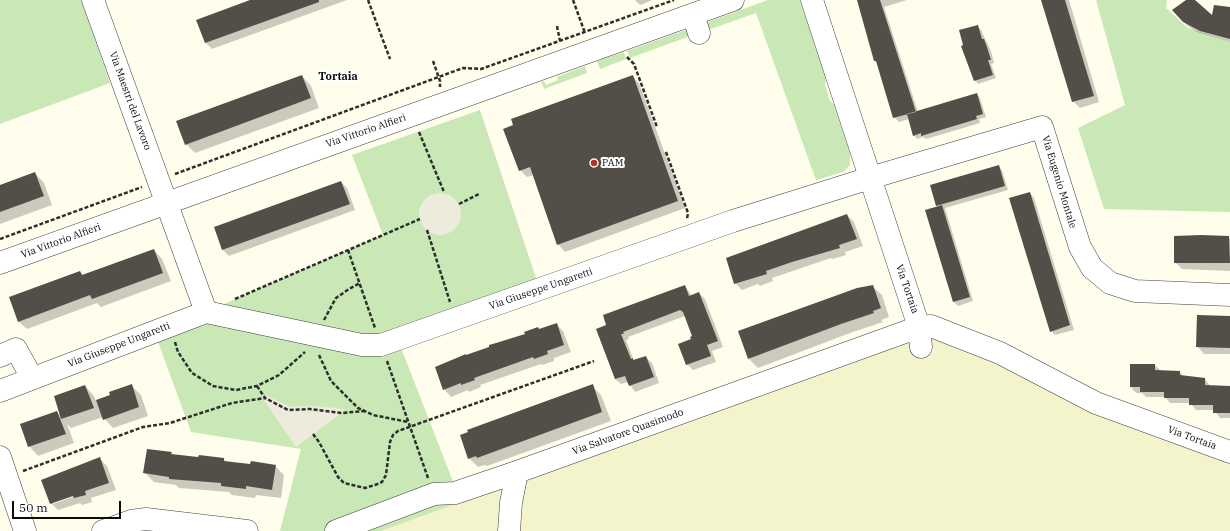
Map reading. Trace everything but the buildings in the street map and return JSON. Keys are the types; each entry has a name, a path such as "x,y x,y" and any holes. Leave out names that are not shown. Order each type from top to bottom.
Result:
{"street":[{"name":"Via Maestri del Lavoro","path":"93,0 166,202"},
{"name":"Via Vittorio Alfieri","path":"0,263 166,202 696,24 733,0"},
{"name":"Via Tortaia","path":"812,0 920,337 931,326 1000,353 1096,403 1230,452"},
{"name":"Via Eugenio Montale","path":"870,178 1042,127 1080,246 1092,268 1110,283 1135,291 1230,295"},
{"name":"Via Giuseppe Ungaretti","path":"0,391 206,312 362,345 381,345 761,204 870,178"},
{"path":"166,202 206,312"},
{"name":"Via Salvatore Quasimodo","path":"336,531 434,494 455,493 920,337"},
{"path":"0,356 16,349 32,378"},
{"path":"4,465 25,531"},
{"path":"509,531 511,503 517,472"},
{"path":"103,531 131,521 146,519 247,531"}],"path":[{"path":"368,0 390,59"},
{"path":"573,0 587,39"},
{"path":"0,239 463,68 482,69 674,0"},
{"path":"557,26 560,41"},
{"path":"628,59 634,64 657,127"},
{"path":"416,126 444,192"},
{"path":"666,152 688,213"},
{"path":"459,204 479,194"},
{"path":"228,302 420,218"},
{"path":"427,230 450,303"},
{"path":"348,250 377,332"},
{"path":"323,325 330,307 336,298 348,289 360,283"},
{"path":"173,338 178,352 192,373 213,386 236,390 257,386 279,375 310,347"},
{"path":"317,349 331,381 346,398 358,408 408,422"},
{"path":"386,359 434,494"},
{"path":"313,434 320,442 338,477 344,483 365,488 382,482 388,468 390,442 393,435 398,431 594,360"},
{"path":"257,386 265,398 288,410 310,409 342,413 366,411"},
{"path":"4,465 143,427 170,423 232,404 265,398"}],"green space":[{"path":"0,0 81,0 110,83 0,124"},
{"path":"768,0 800,0 826,79 825,84 829,99 834,105 850,153 850,165 843,172 816,180 756,13 705,31 702,24"},
{"path":"1096,0 1167,0 1166,8 1188,28 1230,42 1230,212 1104,209 1078,128 1125,105"},
{"path":"691,28 693,35 630,58 627,51"},
{"path":"624,52 626,59 600,69 597,61"},
{"path":"585,66 587,73 544,89 541,82 544,81 546,85 558,80 557,77"},
{"path":"480,110 540,290 398,340 461,502 381,531 280,531 301,449 191,432 154,331 206,312 383,235 352,155"},
{"path":"921,332 1230,459 1230,531 517,531 522,484 535,475"},
{"path":"507,485 504,531 381,531 461,502"}],"shaded area":[{"path":"436,193 444,193 452,196 458,202 461,214 458,226 452,232 444,235 436,235 428,232 422,226 419,218 419,210 422,202 428,196"},
{"path":"265,395 291,407 309,406 345,410 296,447 261,396"}],"place":[{"name":"PAM","path":"594,163"}],"district":[{"name":"Tortaia","path":"338,77"}]}
